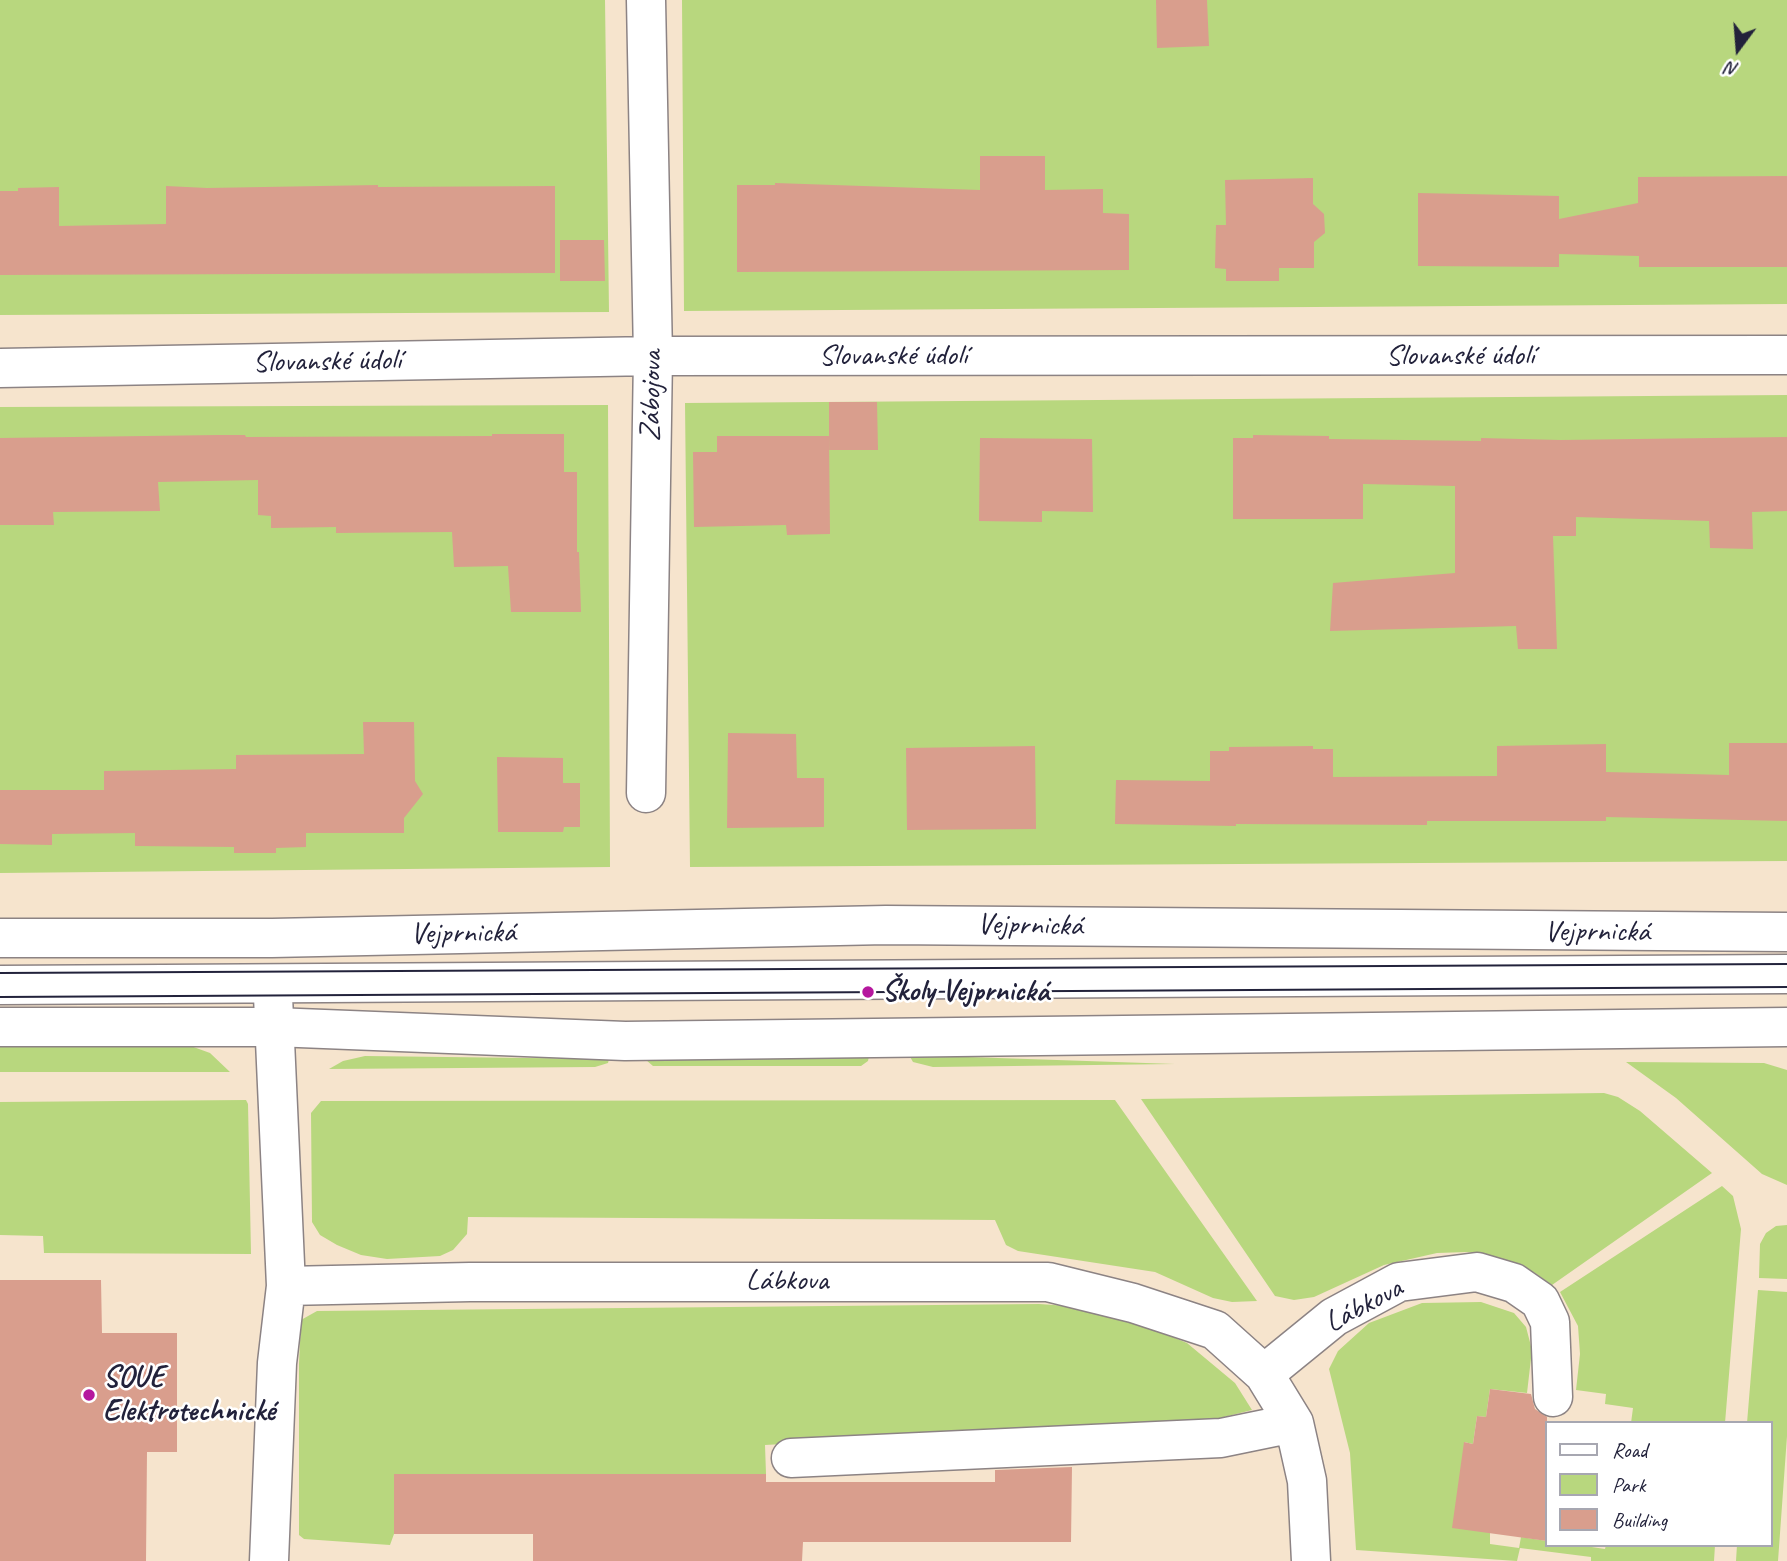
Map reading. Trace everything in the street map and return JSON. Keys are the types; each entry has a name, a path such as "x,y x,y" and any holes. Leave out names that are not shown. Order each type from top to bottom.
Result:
{"street":[{"name":"Zábojova","path":"646,0 653,356 646,793"},
{"name":"Slovanské údolí","path":"0,368 653,356 1787,355"},
{"name":"Vejprnická","path":"0,938 272,937 886,925 1787,932"},
{"path":"269,1561 277,1363 286,1286 272,937"},
{"name":"Vejprnická","path":"0,985 1787,974"},
{"path":"0,1027 274,1027 625,1041 1787,1027"},
{"name":"Lábkova","path":"1264,1374 1334,1317 1399,1282 1477,1272 1514,1283 1540,1301 1550,1322 1553,1397"},
{"name":"Lábkova","path":"286,1286 471,1282 1048,1282 1133,1303 1215,1330 1264,1374 1294,1423 1307,1481 1311,1561"},
{"path":"791,1458 1221,1438 1294,1423"}],"green space":[{"path":"0,0 605,0 609,312 0,315"},
{"path":"682,0 1787,0 1787,304 684,311"},
{"path":"1787,395 1787,861 690,867 685,403"},
{"path":"608,405 610,867 0,873 0,407"},
{"path":"188,1045 210,1053 230,1072 0,1072 0,1046"},
{"path":"909,1055 1175,1064 933,1067 913,1062"},
{"path":"365,1056 609,1059 608,1063 595,1067 329,1069 343,1061"},
{"path":"869,1056 868,1061 861,1066 653,1066 646,1060"},
{"path":"1626,1062 1764,1063 1787,1070 1787,1185 1762,1174 1676,1098"},
{"path":"1604,1093 1618,1097 1640,1111 1712,1173 1552,1285 1535,1273 1495,1257 1467,1252 1437,1253 1384,1265 1314,1297 1294,1300 1275,1296 1141,1099"},
{"path":"246,1100 251,1254 44,1253 43,1236 0,1235 0,1102"},
{"path":"1115,1100 1257,1301 1232,1302 1213,1298 1155,1272 1018,1251 1006,1245 995,1220 468,1217 467,1234 453,1250 440,1256 387,1259 361,1255 337,1245 320,1235 312,1222 311,1113 321,1101"},
{"path":"1722,1186 1733,1196 1741,1229 1725,1421 1631,1421 1633,1408 1605,1404 1606,1394 1576,1390 1580,1354 1578,1326 1560,1292"},
{"path":"1787,1225 1787,1279 1759,1278 1760,1244 1766,1233 1776,1226"},
{"path":"1758,1290 1787,1292 1787,1436 1778,1561 1736,1561 1737,1547 1773,1547 1773,1421 1747,1421"},
{"path":"1481,1302 1514,1313 1526,1327 1532,1350 1527,1393 1490,1389 1486,1417 1477,1416 1473,1444 1464,1442 1490,1533 1490,1544 1519,1548 1521,1537 1546,1541 1546,1547 1715,1547 1714,1561 1591,1561 1591,1557 1520,1548 1517,1561 1356,1550 1350,1453 1329,1369 1338,1351 1369,1323 1422,1303"},
{"path":"1039,1304 1083,1307 1129,1319 1187,1343 1235,1383 1252,1410 1212,1420 765,1445 766,1474 394,1474 394,1534 390,1545 304,1539 299,1535 301,1320 317,1311"}],"building":[{"path":"1156,0 1207,0 1209,46 1157,48"},
{"path":"980,156 1045,156 1045,190 1103,189 1103,213 1129,214 1129,270 737,272 737,185 775,183 980,190"},
{"path":"1787,176 1787,267 1639,267 1639,256 1559,254 1559,267 1418,266 1418,193 1559,196 1559,219 1638,203 1638,177"},
{"path":"1313,178 1313,204 1324,214 1325,233 1314,242 1314,268 1279,268 1279,281 1226,281 1226,269 1215,268 1216,225 1226,225 1225,180"},
{"path":"166,186 207,188 555,186 555,273 0,275 0,191 59,187 59,226 166,224"},
{"path":"560,240 604,240 605,281 560,281"},
{"path":"829,402 877,402 878,450 829,450"},
{"path":"564,434 564,472 577,472 577,552 581,612 511,612 508,566 454,567 452,532 336,533 336,527 271,528 271,516 258,515 258,480 158,482 160,511 53,512 54,525 0,525 0,438"},
{"path":"1253,435 1481,441 1481,438 1561,440 1787,437 1787,511 1752,512 1753,549 1710,548 1709,521 1576,517 1576,536 1553,536 1557,649 1518,649 1516,626 1330,631 1333,583 1455,573 1455,486 1363,484 1363,519 1233,519 1233,438 1253,438"},
{"path":"717,436 829,436 830,534 787,535 786,525 694,527 693,452 717,452"},
{"path":"980,438 1092,439 1093,512 1042,511 1042,522 979,521"},
{"path":"363,722 414,722 415,781 423,794 404,818 404,833 306,833 306,847 276,848 276,853 234,853 234,847 135,846 135,833 52,834 52,845 0,844 0,790 104,790 104,771 236,769 236,755 364,754"},
{"path":"728,733 796,734 797,778 824,778 824,827 727,828"},
{"path":"1729,743 1787,743 1787,821 1606,817 1606,821 1427,821 1427,825 1115,824 1116,780 1210,781 1210,751 1229,751 1229,747 1313,746 1313,749 1333,749 1333,777 1497,776 1497,746 1606,744 1606,772 1729,775"},
{"path":"1035,746 1036,829 907,830 906,748"},
{"path":"497,757 563,758 563,783 580,783 580,827 564,827 563,832 498,832"},
{"name":"SOUE Elektrotechnické","path":"0,1280 101,1280 102,1333 177,1333 177,1452 147,1452 146,1561 0,1561"},
{"path":"1490,1389 1531,1394 1535,1409 1547,1417 1546,1541 1452,1528 1464,1442 1473,1444 1477,1416 1486,1417"},
{"path":"1072,1467 1071,1542 803,1542 802,1561 533,1561 533,1534 394,1534 394,1474 766,1474 766,1482 995,1482 995,1470"}],"tram line":[{"path":"0,973 1787,964"},
{"path":"0,997 1787,987"}],"place":[{"name":"Školy Vejprnická","path":"868,992"},
{"name":"SOUE Elektrotechnické","path":"89,1395"}]}
